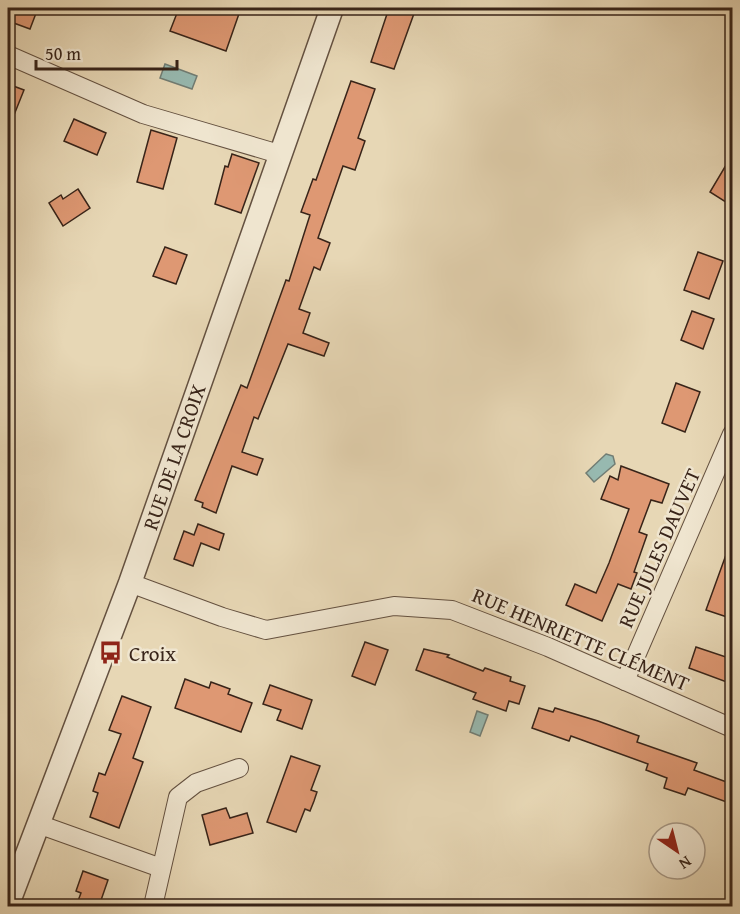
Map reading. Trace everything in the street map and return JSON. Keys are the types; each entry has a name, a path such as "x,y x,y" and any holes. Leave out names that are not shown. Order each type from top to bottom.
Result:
{"street":[{"name":"RUE DE LA CROIX","path":"8,904 130,583 332,8"},
{"path":"8,55 143,114 279,154"},
{"name":"RUE JULES DAUVET","path":"625,681 732,434"},
{"name":"RUE HENRIETTE CLÉMENT","path":"130,583 222,617 266,630 394,606 452,610 732,728"},
{"path":"153,906 178,797 196,783 239,768"},
{"path":"38,824 161,868"}],"water":[{"path":"165,64 197,76 192,89 160,78"},
{"path":"606,454 613,456 615,464 594,482 586,473"},
{"path":"477,711 488,715 480,736 470,732"}],"building":[{"path":"17,8 38,8 30,29 11,22"},
{"path":"179,8 241,8 226,51 170,31"},
{"path":"389,8 416,8 394,69 371,62"},
{"path":"351,81 375,89 358,138 365,141 355,170 343,166 318,238 330,243 320,270 314,267 299,309 310,313 303,333 329,343 324,356 288,344 258,419 254,417 242,452 263,459 257,475 232,466 216,513 202,507 203,503 195,500 241,385 247,388 286,280 289,281 310,215 301,212 313,179 316,180"},
{"path":"8,84 24,90 8,130"},
{"path":"74,119 106,133 97,155 64,141"},
{"path":"151,130 177,138 163,189 137,182"},
{"path":"232,154 259,163 241,213 215,204 225,166 228,167"},
{"path":"732,155 732,206 710,192"},
{"path":"78,189 90,208 63,226 49,203 61,195 63,199"},
{"path":"165,247 187,255 176,284 153,276"},
{"path":"698,252 723,261 709,299 684,290"},
{"path":"692,311 714,319 703,349 681,340"},
{"path":"676,383 700,392 685,432 662,423"},
{"path":"621,466 669,484 662,503 651,500 639,532 647,535 634,572 637,573 631,589 618,584 602,621 566,605 575,584 596,593 609,563 629,509 601,499 610,476 618,480"},
{"path":"198,524 224,534 219,550 201,543 193,566 174,559 184,531 194,535"},
{"path":"731,541 732,610 730,618 706,610"},
{"path":"365,642 388,650 375,685 352,676"},
{"path":"696,647 732,659 732,684 689,668"},
{"path":"424,649 449,655 447,657 483,671 485,668 511,677 510,681 525,686 519,704 509,701 506,711 473,699 476,693 416,670"},
{"path":"185,679 209,688 211,682 230,689 228,694 252,703 241,732 175,708"},
{"path":"270,685 312,700 302,729 277,720 281,710 263,704"},
{"path":"122,696 151,707 133,758 143,762 119,828 90,817 98,793 93,791 99,773 105,775 121,734 109,730"},
{"path":"539,708 553,712 555,708 598,721 639,736 637,742 697,763 694,770 732,784 732,804 688,788 685,795 664,788 667,778 646,770 648,764 571,736 569,741 532,728"},
{"path":"291,756 320,766 311,790 317,792 314,801 310,811 305,809 296,832 267,822"},
{"path":"226,808 230,818 247,813 253,833 210,845 202,815"},
{"path":"83,871 108,880 99,906 76,906 81,893 76,891"}],"place":[{"name":"Croix","path":"111,653"}]}
